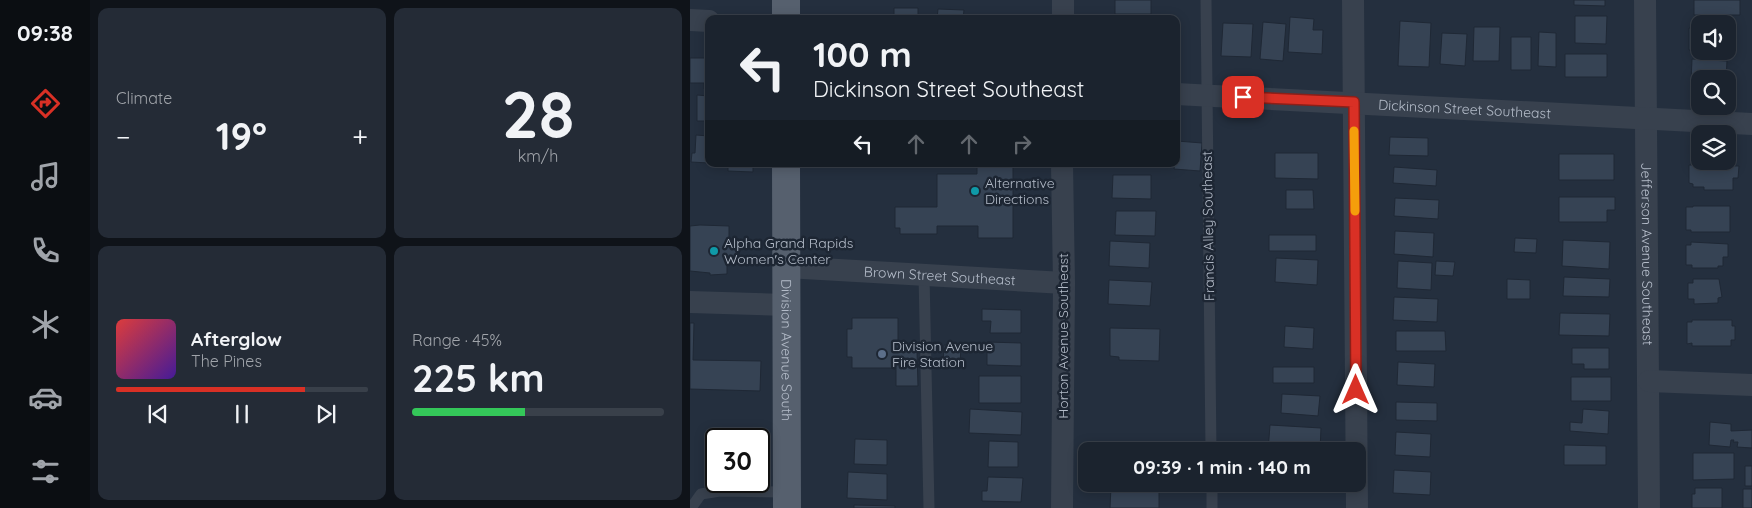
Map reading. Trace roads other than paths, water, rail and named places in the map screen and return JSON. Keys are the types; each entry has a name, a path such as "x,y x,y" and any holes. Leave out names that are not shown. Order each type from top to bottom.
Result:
{"main road":[{"path":"786,0 786,15"},
{"name":"Division Avenue South","path":"786,167 787,500"}],"street":[{"path":"1063,0 1063,15"},
{"path":"1353,0 1357,508"},
{"name":"Jefferson Avenue Southeast","path":"1645,0 1650,381 1649,508"},
{"path":"690,20 705,21"},
{"name":"Dickinson Street Southeast","path":"1180,94 1752,124"},
{"name":"Horton Avenue Southeast","path":"1062,167 1064,283 1062,508"},
{"name":"Brown Street Southeast","path":"786,267 1064,283"},
{"path":"690,302 787,305"},
{"path":"1650,381 1752,385"}],"lane":[{"name":"Francis Alley Southeast","path":"1206,0 1211,442"},
{"path":"924,275 929,508"},
{"path":"692,508 701,494 720,491 787,500"},
{"path":"1212,492 1212,508"}],"place":[{"name":"Alternative Directions","path":"975,191"},
{"name":"Alpha Grand Rapids Women's Center","path":"714,251"},
{"name":"Division Avenue Fire Station","path":"882,354"}]}
